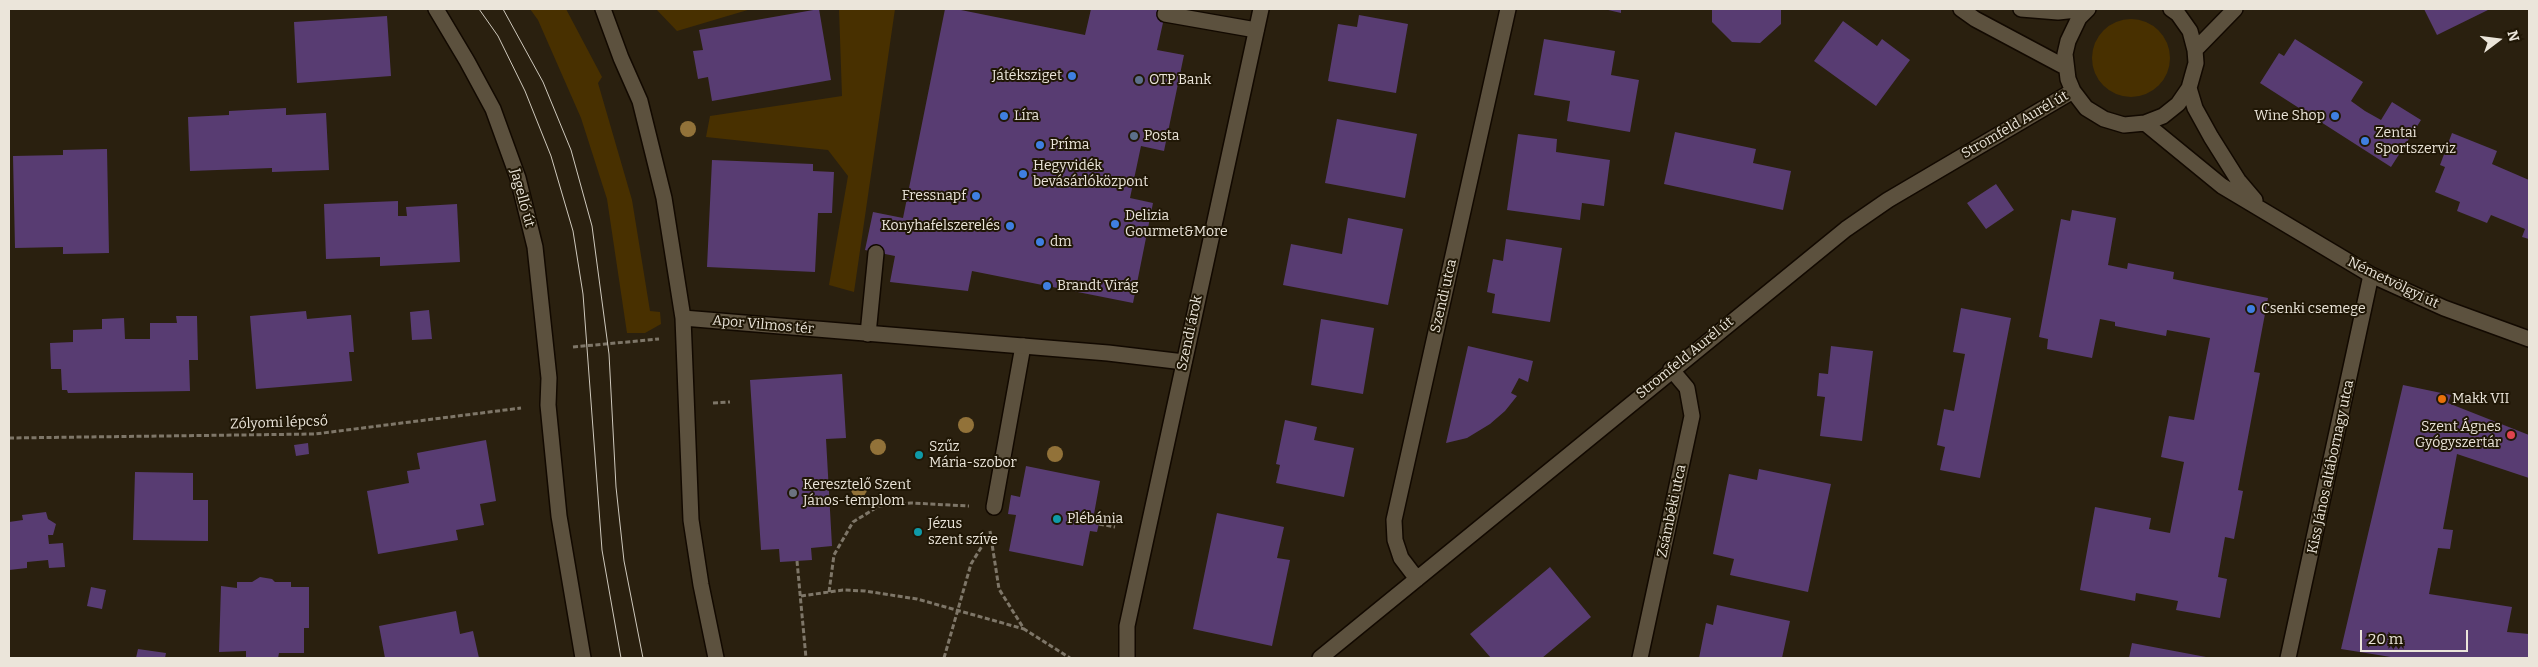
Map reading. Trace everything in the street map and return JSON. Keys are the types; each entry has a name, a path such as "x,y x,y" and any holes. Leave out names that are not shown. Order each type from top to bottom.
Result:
{"street":[{"name":"Jagelló út","path":"436,9 467,60 493,109 518,178 535,248 549,378 548,405"},
{"path":"603,9 640,101 664,198 683,318 691,520 701,585 716,658"},
{"name":"Szendi árok","path":"1127,658 1127,626 1260,9"},
{"name":"Szendi utca","path":"1417,579 1401,558 1394,540 1394,520 1508,9"},
{"path":"1961,9 1975,19 2066,67"},
{"path":"2021,9 2058,12 2087,9"},
{"path":"2087,9 2079,18 2070,35 2065,54 2066,67 2073,91 2086,108 2104,119 2124,125 2145,123 2163,116 2178,104 2189,88 2195,70 2195,50 2190,31 2172,9"},
{"path":"2195,50 2235,9"},
{"path":"1165,14 1256,30"},
{"name":"Németvölgyi út","path":"2189,88 2195,108 2211,137 2238,180 2264,211"},
{"name":"Stromfeld Aurél út","path":"1320,658 1671,369 1846,229 1888,200 2073,91"},
{"name":"Németvölgyi út","path":"2145,123 2222,186 2372,275 2444,308 2529,339"},
{"path":"868,334 876,253"},
{"name":"Kiss János altábornagy utca","path":"2288,658 2372,275"},
{"name":"Apor Vilmos tér","path":"683,318 1023,346 1184,362"},
{"path":"994,507 1023,346"},
{"name":"Zsámbéki utca","path":"1640,658 1692,416 1687,388 1671,369"},
{"path":"548,405 559,516 583,658"}],"path":[{"path":"546,349 684,337"},
{"name":"Zólyomi lépcső","path":"9,438 315,434 548,405"},
{"path":"829,592 834,555 853,522 879,506 911,503 994,507 990,534 1000,588 1024,629"},
{"path":"1099,524 1115,527"},
{"path":"944,658 971,564 990,534"},
{"path":"797,561 806,658"},
{"path":"801,596 829,592 865,591 917,599 957,608 1024,629 1070,658"}],"shaded area":[{"path":"530,9 566,9 602,77 598,83 632,200 650,311 660,312 661,324 645,333 627,333 607,199 581,118 538,20"},
{"path":"656,9 751,9 677,31"},
{"path":"839,9 895,9 854,292 829,285 848,176 828,150 706,137 710,116 842,96"},
{"path":"2131,19 2146,22 2159,30 2167,43 2170,58 2167,73 2159,86 2146,94 2131,97 2116,94 2103,86 2095,73 2092,58 2095,43 2103,30 2116,22"}],"building":[{"path":"819,9 831,80 712,101 708,77 698,79 693,51 703,50 699,30"},
{"name":"Hegyvidék bevásárlóközpont","path":"945,9 956,9 1085,35 1091,9 1166,9 1157,50 1184,55 1164,151 1141,146 1130,198 1153,203 1133,303 972,271 968,291 890,282 895,256 865,250 873,212 903,218"},
{"path":"1604,9 1621,9 1621,13"},
{"path":"1712,9 1781,9 1781,24 1760,43 1732,42 1712,22"},
{"path":"2424,9 2490,9 2437,35"},
{"path":"1359,15 1408,24 1396,93 1328,81 1338,24 1357,27"},
{"path":"387,16 391,76 297,83 294,22"},
{"path":"1843,21 1877,46 1882,39 1910,60 1876,106 1814,61"},
{"path":"1544,39 1615,51 1611,75 1639,80 1630,132 1567,121 1570,101 1534,95"},
{"path":"2295,39 2363,82 2351,101 2365,111 2381,120 2392,102 2421,120 2391,167 2260,83 2279,53 2284,56"},
{"path":"286,108 286,115 326,113 329,170 272,172 272,168 190,171 188,117 229,115 229,111"},
{"path":"1337,119 1417,134 1405,198 1325,183"},
{"path":"1675,132 1756,149 1753,163 1791,171 1783,210 1664,184"},
{"path":"2452,133 2497,151 2492,164 2529,180 2529,239 2522,237 2525,229 2491,215 2487,223 2457,211 2460,202 2435,192 2445,167 2440,165"},
{"path":"1518,134 1557,139 1556,152 1610,160 1604,206 1582,203 1580,220 1507,210"},
{"path":"107,149 109,253 63,254 63,247 15,248 13,156 63,155 63,150"},
{"path":"712,160 813,164 813,171 834,172 832,213 818,213 815,272 707,267"},
{"path":"1996,184 2014,210 1986,229 1967,203"},
{"path":"398,201 398,216 407,216 406,207 457,204 460,262 380,266 380,257 326,259 324,204"},
{"path":"2072,210 2116,218 2108,265 2127,269 2128,263 2174,272 2173,279 2268,298 2254,372 2260,373 2238,490 2243,491 2234,539 2225,537 2218,577 2227,579 2220,618 2176,610 2178,601 2136,593 2135,601 2080,590 2095,507 2151,518 2149,529 2170,533 2184,462 2161,457 2169,416 2194,420 2210,338 2167,330 2166,336 2115,326 2115,322 2100,319 2092,358 2047,349 2048,339 2039,337 2061,219 2070,221"},
{"path":"1348,218 1403,229 1388,305 1283,285 1291,244 1342,254"},
{"path":"1506,239 1562,248 1550,322 1492,313 1495,294 1487,292 1493,259 1503,261"},
{"path":"1961,308 2011,318 1980,478 1940,470 1945,447 1937,445 1944,409 1954,411 1965,354 1953,352"},
{"path":"429,310 432,339 412,340 410,312"},
{"path":"306,311 307,319 351,315 354,352 349,352 352,381 256,389 250,316"},
{"path":"176,316 197,316 198,360 189,360 190,391 68,393 67,390 62,390 61,369 51,369 50,343 73,342 73,330 102,329 102,319 124,318 125,339 150,339 150,323 177,323"},
{"path":"1321,319 1374,328 1363,394 1311,385"},
{"path":"1468,346 1533,361 1528,382 1519,378 1511,393 1517,396 1505,411 1490,424 1467,438 1446,443"},
{"path":"1831,346 1873,351 1862,441 1820,436 1825,397 1817,396 1819,373 1828,374"},
{"name":"Keresztelő Szent János-templom","path":"842,374 846,438 826,439 832,546 811,548 812,560 780,562 779,549 761,550 750,380"},
{"path":"2403,385 2451,395 2448,403 2529,435 2529,478 2457,454 2443,529 2453,530 2450,549 2438,548 2429,594 2512,607 2507,632 2529,634 2529,658 2397,658 2341,649"},
{"path":"1285,420 1317,427 1314,440 1354,448 1344,497 1276,483 1280,465 1276,464"},
{"path":"486,440 496,501 480,504 484,525 456,530 458,540 378,554 367,491 409,483 407,471 420,469 417,453"},
{"path":"308,443 309,454 296,456 294,445"},
{"name":"Plébánia","path":"1026,466 1100,481 1094,514 1101,515 1097,532 1090,531 1083,566 1009,551 1016,515 1008,514 1011,495 1020,497"},
{"path":"1759,469 1831,484 1808,592 1730,575 1734,559 1713,554 1729,474 1757,480"},
{"path":"135,472 193,473 193,500 208,500 208,541 133,540"},
{"path":"46,512 48,519 56,524 53,535 48,535 49,544 63,543 65,567 49,568 48,560 27,562 27,568 9,570 9,522 23,520 22,515"},
{"path":"1217,513 1284,527 1277,558 1290,560 1272,646 1193,629"},
{"path":"1550,567 1591,617 1542,658 1491,658 1470,634"},
{"path":"260,577 272,579 275,582 291,582 291,587 309,587 309,628 304,628 304,653 279,653 278,658 246,658 246,651 219,652 221,586 237,588 237,582 252,582"},
{"path":"91,587 106,590 102,609 87,606"},
{"path":"1717,605 1790,621 1782,658 1699,658 1706,623 1713,625"},
{"path":"456,611 460,634 473,631 479,658 385,658 379,626"},
{"path":"2132,643 2206,657 2206,658 2129,658"},
{"path":"138,649 166,653 165,658 136,658"}],"tram line":[{"path":"479,9 498,36 525,91 551,156 573,231 583,294 602,550 621,658"},
{"path":"503,9 543,82 571,150 592,226 609,354 616,487 624,561 643,658"}],"place":[{"name":"Játéksziget","path":"1072,76"},
{"name":"OTP Bank","path":"1139,80"},
{"name":"Líra","path":"1004,116"},
{"name":"Wine Shop","path":"2335,116"},
{"name":"Posta","path":"1134,136"},
{"name":"Zentai Sportszerviz","path":"2365,141"},
{"name":"Príma","path":"1040,145"},
{"name":"Hegyvidék bevásárlóközpont","path":"1023,174"},
{"name":"Fressnapf","path":"976,196"},
{"name":"Delizia Gourmet&More","path":"1115,224"},
{"name":"Konyhafelszerelés","path":"1010,226"},
{"name":"dm","path":"1040,242"},
{"name":"Brandt Virág","path":"1047,286"},
{"name":"Csenki csemege","path":"2251,309"},
{"name":"Makk VII","path":"2442,399"},
{"name":"Szent Ágnes Gyógyszertár","path":"2511,435"},
{"name":"Szűz Mária-szobor","path":"919,455"},
{"name":"Keresztelő Szent János-templom","path":"793,493"},
{"name":"Plébánia","path":"1057,519"},
{"name":"Jézus szent szíve","path":"918,532"}]}
